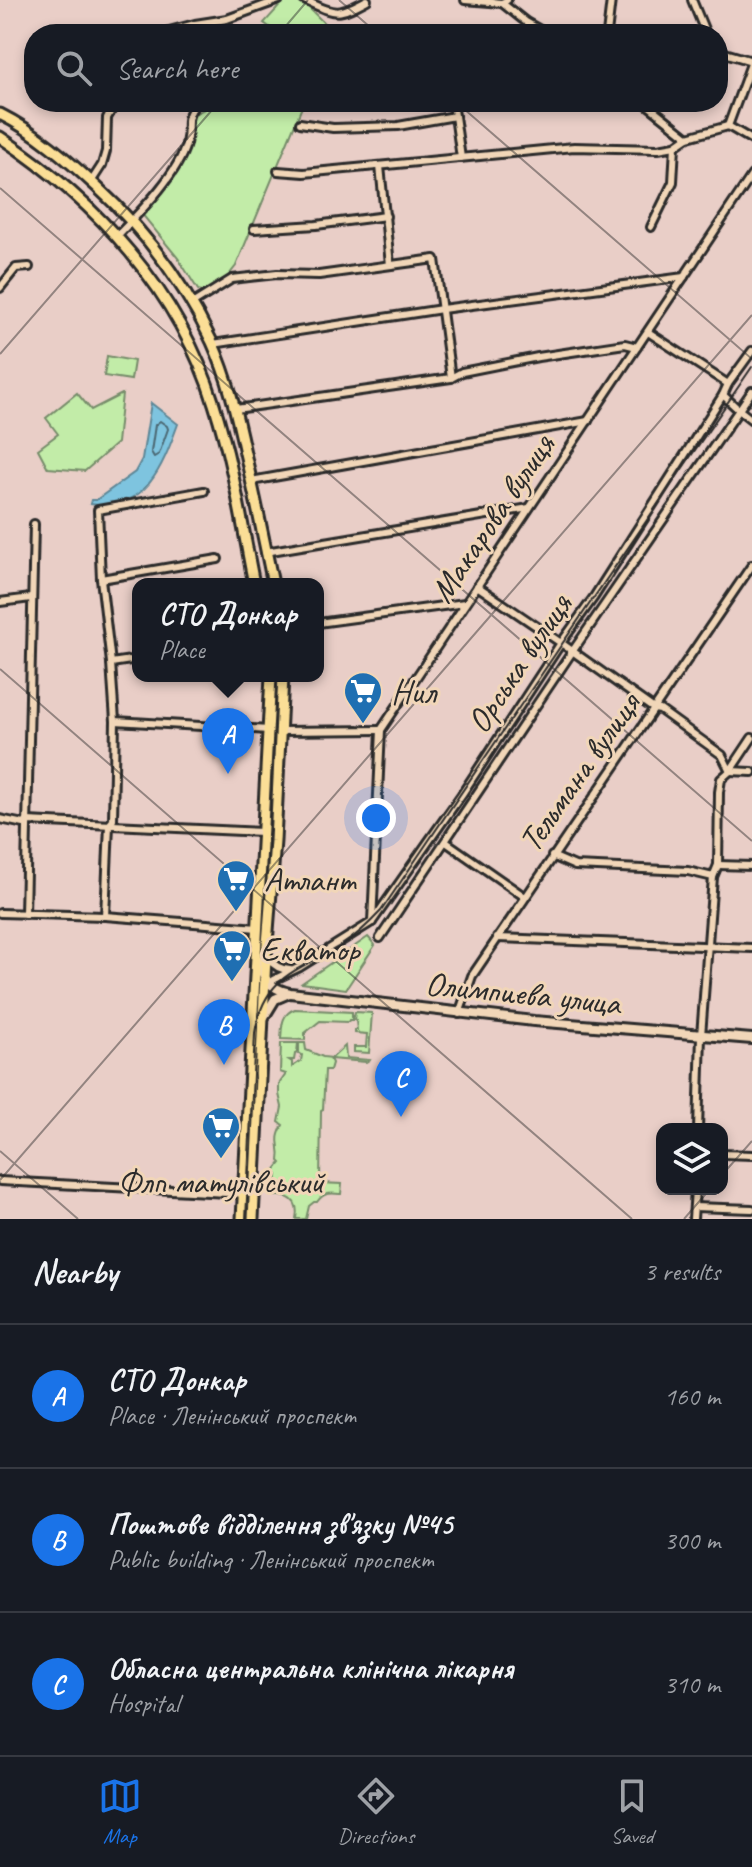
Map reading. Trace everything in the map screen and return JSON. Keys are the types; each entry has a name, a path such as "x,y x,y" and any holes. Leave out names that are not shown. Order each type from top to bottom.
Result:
{"main road":[{"path":"0,114 61,155 132,221 192,304 213,344 236,409 272,578"},
{"path":"0,137 60,181 117,236 143,266 175,314 195,352 214,405 231,469 253,578"},
{"path":"227,454 233,458 241,456 244,448"},
{"path":"231,469 234,463 242,461 249,470"},
{"path":"253,1219 249,1194 252,1025 271,682"},
{"path":"242,1219 249,1194 268,983 266,957 283,682"},
{"path":"257,950 260,972 268,983 290,993"},
{"path":"264,1017 275,999 290,993"},
{"name":"Олимпиева улица","path":"290,993 459,1014 752,1039"}],"street":[{"path":"195,24 227,19 279,0"},
{"path":"304,0 337,13 346,12 367,0"},
{"path":"465,0 504,2 530,24"},
{"path":"608,24 611,0"},
{"path":"692,0 702,24"},
{"path":"728,54 752,61 728,126"},
{"path":"91,182 102,165 106,151 107,118 110,112"},
{"path":"117,236 172,173 186,144 189,112"},
{"path":"454,112 461,158"},
{"path":"657,112 688,137"},
{"path":"300,123 333,128 398,126 455,116"},
{"path":"278,171 304,173 574,147 658,149 675,146 688,137 728,126 752,140"},
{"path":"651,227 673,182 675,146"},
{"path":"380,166 390,265"},
{"name":"Макарова вулиця","path":"381,730 752,175"},
{"path":"254,229 386,216"},
{"path":"192,304 232,279 277,274 319,275 435,259 451,378"},
{"path":"0,288 13,270 29,267"},
{"path":"213,344 442,309 684,277"},
{"path":"648,332 728,384"},
{"path":"236,409 451,378 462,372 538,357 625,344 637,347"},
{"name":"Орська вулиця","path":"268,983 372,922 594,597 752,351"},
{"path":"380,938 752,391"},
{"path":"723,395 752,420"},
{"path":"251,481 588,421"},
{"path":"105,916 109,825 113,820 115,721 101,579 98,510 204,491"},
{"path":"265,552 529,508"},
{"path":"25,914 34,524"},
{"path":"101,579 218,559"},
{"name":"Тельмана вулиця","path":"459,1014 472,976 752,565"},
{"path":"477,586 722,755 730,771"},
{"path":"0,602 31,598"},
{"path":"324,622 466,603"},
{"path":"111,663 132,660"},
{"path":"115,721 269,730"},
{"path":"281,731 381,730 372,922"},
{"path":"698,1123 701,1036 713,877 718,865 719,792 721,779 752,738"},
{"path":"730,771 752,772"},
{"path":"0,819 24,824 27,821 263,832"},
{"path":"446,842 525,897"},
{"path":"552,856 575,866 688,871 713,877"},
{"path":"718,865 752,866"},
{"path":"0,913 105,916 258,928"},
{"path":"497,938 752,948"},
{"path":"266,957 284,970 293,970"},
{"path":"252,1025 255,1008 268,983"},
{"path":"728,1154 752,1155"},
{"path":"0,1181 249,1194"},
{"path":"693,1219 695,1195"},
{"path":"694,1207 752,1209"}],"green space":[{"path":"285,0 303,2 325,24 265,24"},
{"path":"198,112 300,112 236,266 225,280 206,292 198,290 178,258 141,213 189,144 190,116"},
{"path":"107,356 134,361 131,380 104,376"},
{"path":"77,393 91,410 122,394 117,443 85,471 48,468 38,449 58,434 46,418"},
{"path":"368,937 375,945 346,989 302,983"},
{"path":"295,1009 352,1012 352,1020 320,1021 305,1033 305,1040 281,1039 285,1017"},
{"path":"355,1012 372,1013 369,1053 354,1052 354,1047 366,1047 367,1034 355,1033"},
{"path":"281,1043 298,1043 294,1060 289,1060 292,1067 301,1061 299,1043 305,1043 306,1050 332,1058 345,1046 346,1058 369,1060 330,1059 330,1070 325,1070 320,1183 342,1184 341,1194 322,1196 309,1206 306,1219 296,1219 296,1207 291,1200 271,1196 271,1192 279,1191 277,1174 273,1173 281,1163 278,1140 283,1125 279,1122 282,1107 279,1084 286,1074 280,1072"}],"water":[{"path":"151,403 178,424 158,471 138,494 125,501 109,505 90,504 91,500 96,500 135,472 142,459"}],"tram line":[{"path":"246,1219 255,1033 266,998 286,976 348,941 381,911 752,367"}],"place":[{"name":"Нил","path":"363,725"},
{"name":"СТО Донкар","path":"228,774"},
{"name":"Атлант","path":"236,913"},
{"name":"Екватор","path":"232,983"},
{"name":"Поштове відділення зв'язку №45","path":"224,1065"},
{"name":"Обласна центральна клінічна лікарня","path":"401,1117"},
{"name":"Флп матулівський","path":"221,1160"}]}
